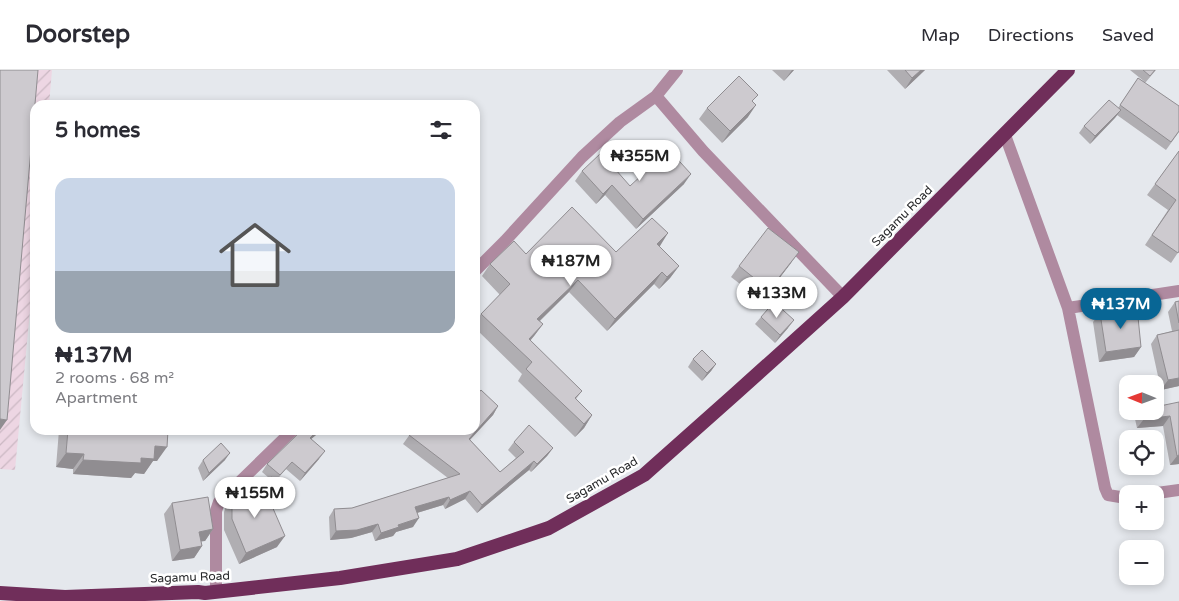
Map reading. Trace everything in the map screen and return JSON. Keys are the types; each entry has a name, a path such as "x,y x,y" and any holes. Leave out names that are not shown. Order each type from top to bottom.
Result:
{"highway":[{"name":"Sagamu Road","path":"0,593 65,596 199,596 205,593 340,578 457,559 549,528 644,474 843,296 1068,70"}],"street":[{"path":"480,266 582,158 620,122 656,96 678,70"},
{"path":"656,96 703,151 843,296"},
{"path":"1005,134 1068,308 1105,488 1108,495 1119,497"},
{"path":"1068,308 1179,291"},
{"path":"216,592 216,511 219,502 288,435"},
{"path":"1164,492 1179,490"}],"shaded area":[{"path":"0,70 52,70 49,100 30,100 30,310 15,470 0,469"}],"building":[{"path":"0,70 38,70 35,100 30,100 30,160 7,420 0,419"},
{"path":"905,70 921,70 912,78"},
{"path":"1143,70 1155,70 1150,76"},
{"path":"739,76 758,95 752,101 756,105 730,131 707,108"},
{"path":"1138,78 1179,106 1179,131 1171,142 1120,105"},
{"path":"1109,100 1121,110 1095,136 1084,126"},
{"path":"669,150 691,174 643,219 612,185 603,194 582,171 601,153 630,186"},
{"path":"1179,151 1178,253 1152,235 1176,200 1155,184"},
{"path":"572,207 616,252 652,218 668,233 657,244 679,266 667,277 662,272 615,319 578,280 537,319 543,324 529,339 582,391 575,398 592,415 584,424 526,369 532,362 481,314 510,284 490,264 514,241 526,254"},
{"path":"768,228 799,252 769,290 739,266"},
{"path":"1179,301 1179,323 1175,302"},
{"path":"774,302 794,320 780,335 761,317"},
{"path":"1137,307 1141,347 1106,352 1100,313"},
{"path":"1179,330 1179,378 1168,380 1157,335"},
{"path":"702,350 716,364 707,373 693,359"},
{"path":"481,390 498,406 480,426"},
{"path":"1179,402 1179,455 1177,456 1170,416 1164,417 1164,405"},
{"path":"529,425 553,448 537,464 534,461 482,505 470,491 450,500 449,497 415,507 419,518 381,533 378,524 357,530 336,531 334,509 352,508 460,474 409,435 473,435 469,439 500,472 524,452 514,442"},
{"path":"68,435 168,435 167,447 155,446 154,459 141,458 141,463 83,460 84,454 66,453"},
{"path":"297,435 313,435 310,438 325,451 305,473 292,462 280,475 267,464"},
{"path":"221,443 230,453 209,473 203,460"},
{"path":"272,477 278,493 268,497 262,483 258,485 257,483"},
{"path":"262,483 285,536 246,553 232,519 232,501 234,495"},
{"path":"208,497 213,529 199,532 202,546 180,550 172,503"}]}
